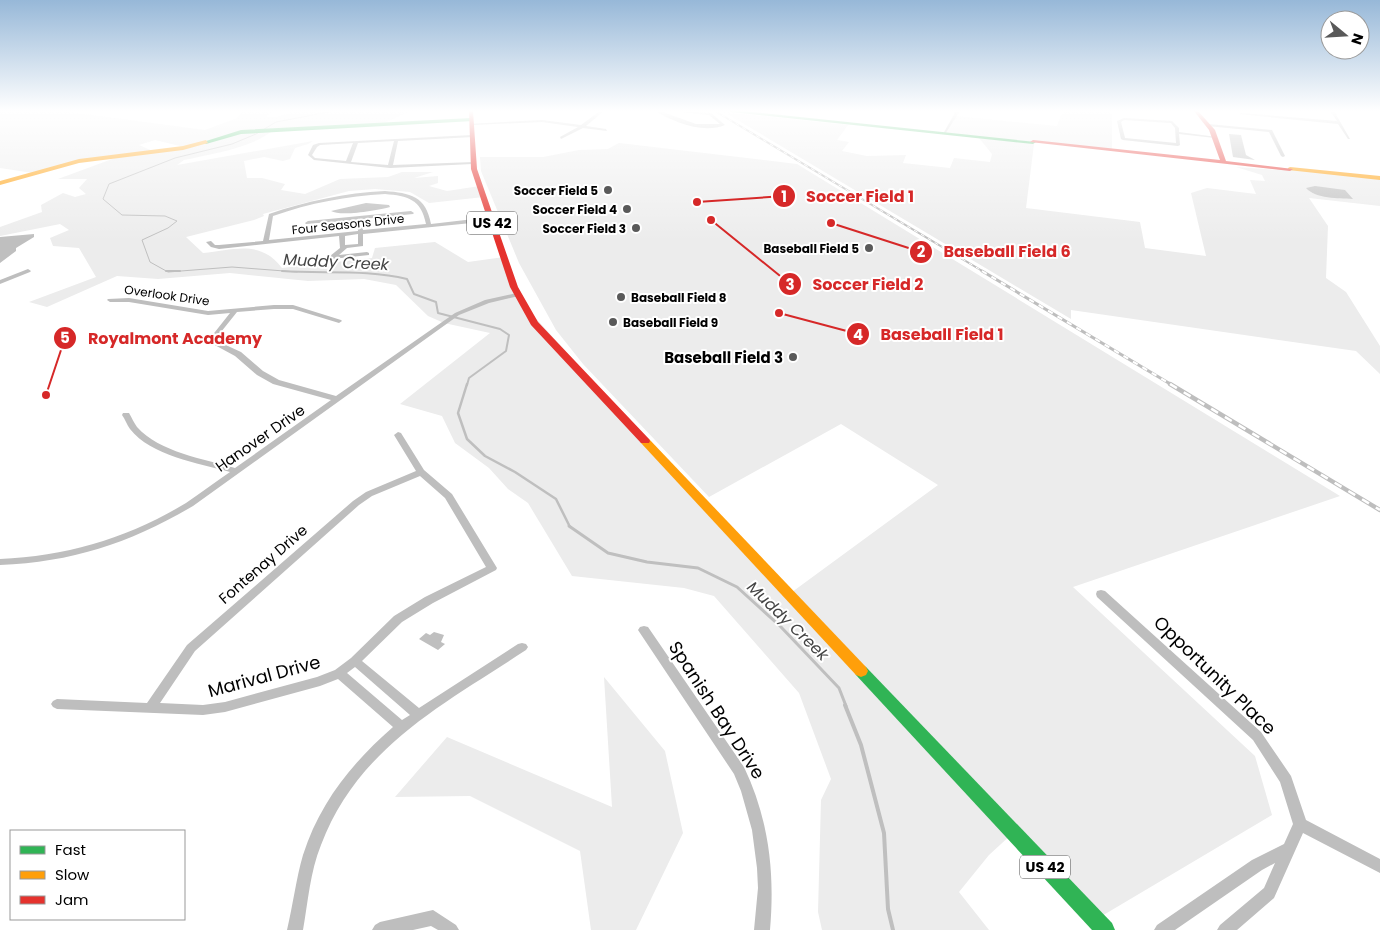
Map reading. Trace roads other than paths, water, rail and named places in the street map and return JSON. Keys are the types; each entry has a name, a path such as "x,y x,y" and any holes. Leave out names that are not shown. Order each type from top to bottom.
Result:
{"main road":[{"path":"0,183 86,160 134,154"},
{"name":"US 42","path":"473,154 474,167 517,295 531,319 546,338 1104,930"},
{"path":"1151,154 1380,178"},
{"path":"1221,154 1224,162"}],"street":[{"path":"310,154 313,158 390,167 474,167"},
{"path":"348,163 351,154"},
{"path":"390,167 393,154"},
{"path":"266,242 272,215 361,192 413,197 425,208 429,225"},
{"path":"308,224 411,213"},
{"path":"342,234 342,247 361,245 360,218"},
{"name":"Four Seasons Drive","path":"209,242 216,247 491,219"},
{"path":"346,246 332,257 368,254"},
{"path":"0,282 28,270"},
{"name":"Hanover Drive","path":"0,562 55,557 88,550 129,536 172,515 237,471 457,314 487,301 517,295"},
{"name":"Overlook Drive","path":"110,300 129,300 208,313 284,306 301,309 339,321"},
{"path":"234,312 214,337 213,342 238,354 260,373 276,382 338,399"},
{"path":"126,414 134,431 154,445 237,471"},
{"name":"Marival Drive","path":"57,704 203,710 225,707 320,681 339,673 355,661 398,619 429,600 492,568 449,496 421,472 398,435"},
{"name":"Fontenay Drive","path":"150,708 191,648 356,503 369,494 421,472"},
{"name":"Opportunity Place","path":"1101,594 1257,736 1286,780 1300,824"},
{"name":"Spanish Bay Drive","path":"644,630 739,771 750,797 765,855 766,898 762,930"},
{"path":"295,930 314,845 341,790 374,749 417,714 522,647"},
{"path":"355,661 417,714"},
{"path":"339,673 401,727"},
{"path":"1225,930 1269,893 1300,824 1380,866"},
{"path":"1162,930 1257,864 1290,849"},
{"path":"380,930 433,918 451,930"}],"waterway":[{"name":"Muddy Creek","path":"166,271 150,262 142,240 168,228 177,221 165,216 122,215 103,199 109,184 175,158 190,154"},
{"name":"Muddy Creek","path":"166,271 232,267 293,272"},
{"name":"Muddy Creek","path":"166,271 180,271"},
{"name":"Muddy Creek","path":"282,271 293,272"},
{"name":"Muddy Creek","path":"293,272 361,273 407,279 414,294 436,302 438,313 500,329 509,335 506,351 469,378 467,385"},
{"name":"Muddy Creek","path":"293,272 297,272"},
{"name":"Muddy Creek","path":"467,384 458,413 467,439 485,456 515,472 556,499 570,527"},
{"name":"Muddy Creek","path":"570,527 608,553 647,562 698,568 737,587 781,627 839,688 846,706"},
{"name":"Muddy Creek","path":"845,705 861,745 884,833 888,909 893,930"}],"railway":[{"path":"788,154 984,272"},
{"path":"982,271 1172,385"},
{"path":"1170,384 1380,510"}],"place":[{"name":"Soccer Field 5","path":"608,190"},
{"name":"Soccer Field 1","path":"697,202"},
{"name":"Soccer Field 4","path":"627,209"},
{"name":"Soccer Field 2","path":"711,220"},
{"name":"Baseball Field 6","path":"831,223"},
{"name":"Soccer Field 3","path":"636,228"},
{"name":"Baseball Field 5","path":"869,248"},
{"name":"Baseball Field 8","path":"621,297"},
{"name":"Baseball Field 1","path":"779,313"},
{"name":"Baseball Field 9","path":"613,322"},
{"name":"Baseball Field 3","path":"793,357"},
{"name":"Royalmont Academy","path":"46,395"}]}
